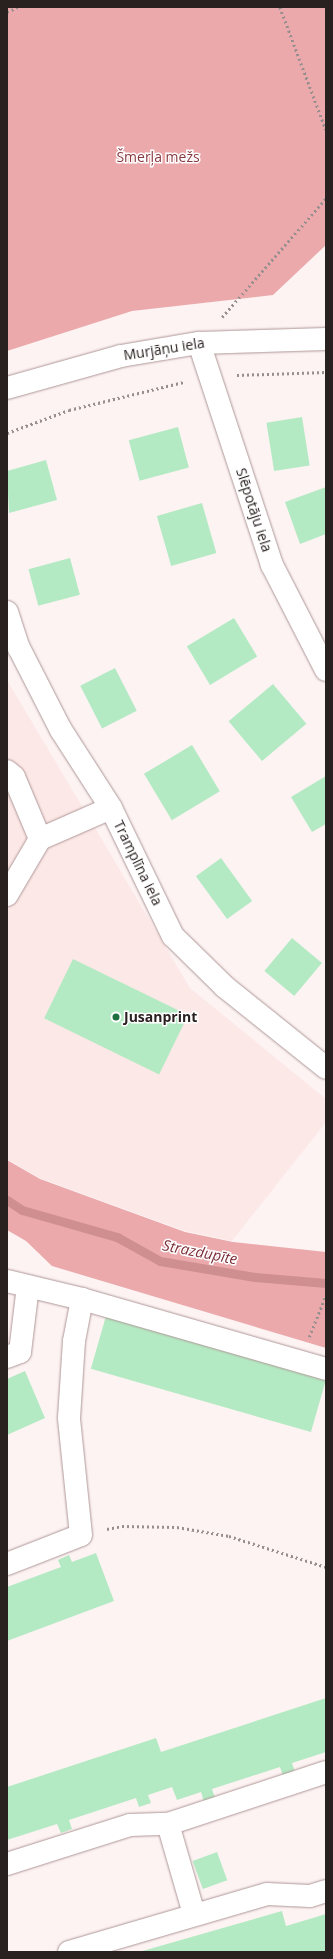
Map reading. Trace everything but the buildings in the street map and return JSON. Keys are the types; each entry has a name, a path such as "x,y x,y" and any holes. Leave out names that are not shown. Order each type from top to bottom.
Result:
{"street":[{"name":"Murjāņu iela","path":"7,388 121,356 199,343 326,339"},
{"name":"Slēpotāju iela","path":"199,343 272,565 326,670"},
{"name":"Tramplīna iela","path":"7,612 19,648 61,730 111,808 173,936 225,987 326,1068"},
{"path":"7,771 14,777 40,840"},
{"path":"7,895 40,840 111,808"},
{"path":"7,1357 20,1352 17,1284 82,1298 326,1369"},
{"path":"7,1564 81,1535 69,1418 74,1341 82,1298"},
{"path":"7,1864 130,1825 168,1824 326,1772"},
{"path":"168,1824 194,1914"},
{"path":"69,1952 194,1914 267,1894 310,1896 326,1891"}],"path":[{"path":"7,12 18,7"},
{"path":"280,7 326,130"},
{"path":"199,343 326,198"},
{"path":"7,433 69,410 210,376 326,372"},
{"path":"309,1337 326,1295"},
{"path":"81,1535 122,1526 178,1527 229,1536 326,1567"}],"shaded area":[{"path":"7,680 190,988 326,1099 326,1122 232,1241 185,1231 39,1178 7,1159"}],"green space":[{"name":"Šmerļa mežs","path":"7,7 326,7 326,245 273,295 132,311 7,351"},
{"path":"7,1160 40,1179 185,1232 233,1242 326,1252 326,1348 52,1266 26,1241 7,1230"}],"waterway":[{"name":"Strazdupīte","path":"7,1200 22,1210 117,1237 160,1261 255,1277 326,1283"}],"place":[{"name":"Jusanprint","path":"116,1017"}]}
